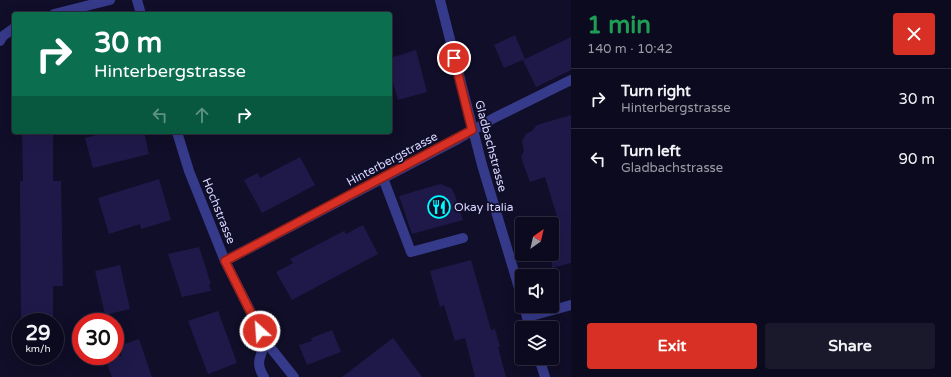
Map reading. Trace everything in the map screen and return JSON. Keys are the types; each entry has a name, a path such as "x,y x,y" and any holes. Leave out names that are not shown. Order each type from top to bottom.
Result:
{"street":[{"path":"62,12 110,0"},
{"path":"137,0 140,12"},
{"name":"Gladbachstrasse","path":"440,0 472,130 515,274"},
{"path":"0,40 12,29"},
{"name":"Hinterbergstrasse","path":"225,261 494,118 571,80"},
{"name":"Hochstrasse","path":"178,134 189,171 225,261 266,342 294,377"},
{"path":"383,178 411,252 463,238"},
{"path":"527,317 571,305"},
{"path":"526,313 528,321"},
{"path":"264,377 259,369 258,362 266,342"},
{"path":"541,365 545,377"}],"building":[{"path":"515,35 525,59 504,68 494,45"},
{"path":"571,37 571,70 536,87 523,60"},
{"path":"416,50 427,92 398,100 392,79 392,57"},
{"path":"571,115 571,263 552,268 552,261 559,261 559,217 557,217 545,177 530,182 521,157 524,151 522,141 526,134 532,131 537,125"},
{"path":"22,134 53,134 53,181 61,181 63,286 53,286 53,313 21,313 20,181 23,181"},
{"path":"100,134 144,134 149,154 93,168 85,138"},
{"path":"300,157 315,185 262,213 244,180 258,173 260,178"},
{"path":"159,179 171,220 141,229 140,224 109,234 98,198"},
{"path":"440,184 451,188 463,220 412,234 399,196"},
{"path":"363,225 378,254 292,300 276,272 293,263 290,259 344,231 346,234"},
{"path":"199,247 211,284 209,285 211,291 182,297 168,254"},
{"path":"471,260 491,330 495,329 506,377 475,377 465,338 455,341 444,305 440,307 430,271"},
{"path":"120,265 130,309 113,313 105,313 95,271"},
{"path":"218,311 237,363 208,374 188,321"},
{"path":"332,330 341,352 307,365 299,345 312,341 311,338"},
{"path":"393,338 422,377 342,377"},
{"path":"139,339 152,377 112,377 107,365 124,365 124,344"}],"place":[{"name":"Okay Italia","path":"439,207"}],"route":[{"path":"260,331 225,261 458,139 472,130 454,58"}]}
